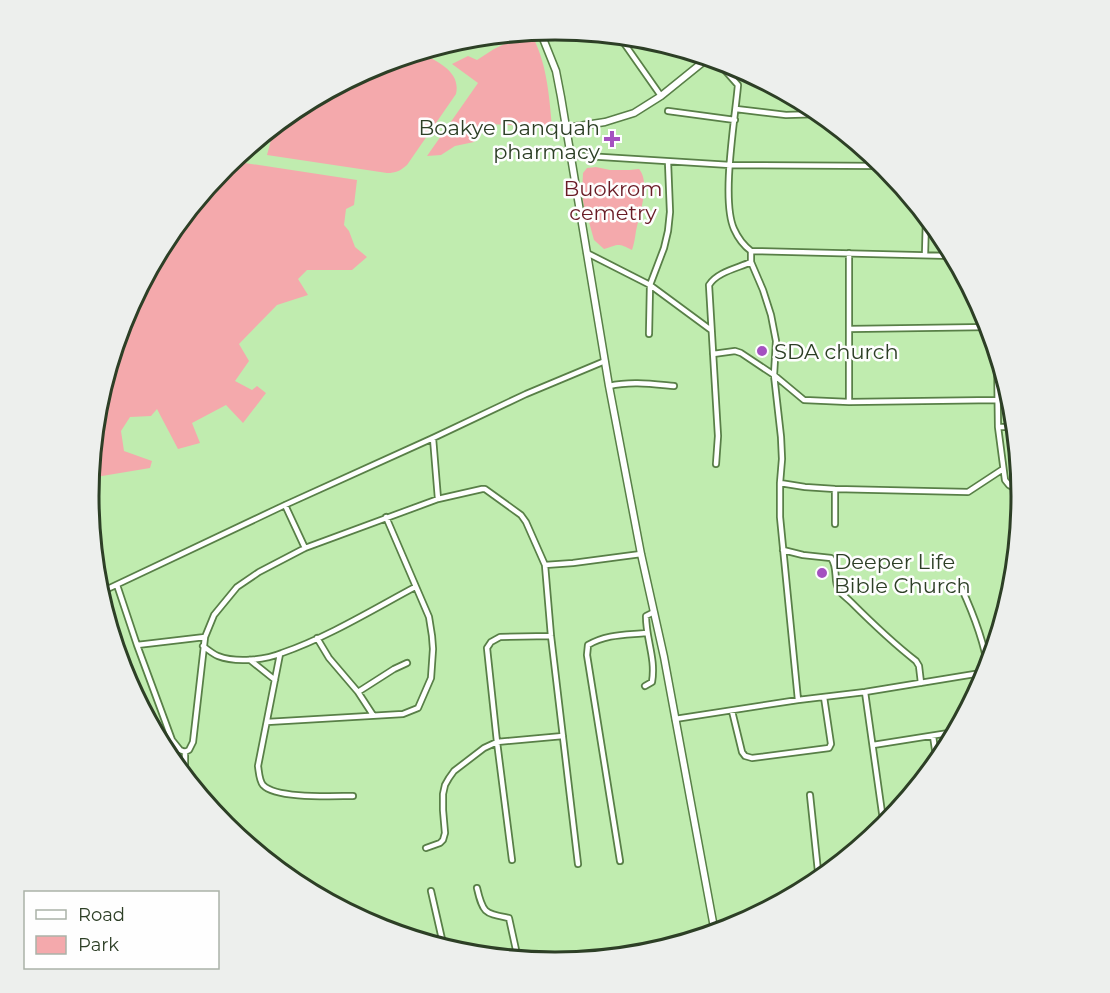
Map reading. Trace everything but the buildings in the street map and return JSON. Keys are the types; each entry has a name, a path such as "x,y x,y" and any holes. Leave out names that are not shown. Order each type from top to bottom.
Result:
{"street":[{"path":"543,40 556,71 609,386 664,657 713,924"},
{"path":"626,46 661,96"},
{"path":"566,129 605,122 634,113 661,96 700,64"},
{"path":"729,75 738,85 730,165 730,208 733,227 743,244 751,251 942,256"},
{"path":"736,109 786,116 805,115"},
{"path":"668,111 735,120"},
{"path":"570,155 730,165 868,166"},
{"path":"650,334 650,285 664,248 670,212 668,162"},
{"path":"925,255 926,231"},
{"path":"751,251 752,262 771,315 776,341 774,375 782,459 780,517 798,700"},
{"path":"588,253 650,285 711,330"},
{"path":"849,253 849,402"},
{"path":"716,464 718,436 709,285 718,276 752,262"},
{"path":"849,329 978,327"},
{"path":"713,354 735,351 741,353 774,375 804,400 849,402 997,400"},
{"path":"109,589 526,394 605,361"},
{"path":"609,386 642,383 674,386"},
{"path":"997,387 998,427 1003,469 1005,480 1011,486"},
{"path":"998,427 1005,427"},
{"path":"433,438 438,499"},
{"path":"780,483 835,489 968,492 1003,469"},
{"path":"185,752 189,750 193,742 205,637 214,615 237,587 259,572 305,548 438,499 485,489 521,515 545,565 551,636 578,864"},
{"path":"835,489 835,524"},
{"path":"285,505 305,548"},
{"path":"267,722 403,714 418,708 431,678 433,649 429,617 386,517"},
{"path":"783,550 831,558 834,562 835,578 840,592 865,618 916,661 919,666 921,683"},
{"path":"545,565 642,554"},
{"path":"117,585 136,645 172,740 180,750 185,752"},
{"path":"203,646 217,656 231,659 250,660 280,654 317,638 415,587"},
{"path":"961,587 972,610 984,650"},
{"path":"645,686 652,682 654,661 646,633 646,616 654,612"},
{"path":"620,861 587,655 588,645 606,637 646,633"},
{"path":"512,860 487,648 491,642 500,637 551,636"},
{"path":"136,645 205,637"},
{"path":"317,638 328,658 358,692 373,715"},
{"path":"280,654 258,766 259,777 263,785 273,791 293,795 353,796"},
{"path":"654,661 664,657"},
{"path":"250,660 275,680"},
{"path":"358,692 407,663"},
{"path":"674,719 865,692 975,672"},
{"path":"865,692 882,814"},
{"path":"732,711 745,756 752,758 829,748 831,744 824,697"},
{"path":"873,745 944,734"},
{"path":"426,848 440,843 446,832 443,794 445,785 454,771 484,748 497,742 563,736"},
{"path":"933,736 935,749"},
{"path":"185,752 185,763"},
{"path":"810,795 818,869"},
{"path":"477,888 483,910 496,916 509,918 516,951"},
{"path":"431,891 442,938"}],"green space":[{"path":"535,41 544,66 552,127 488,124 474,142 455,146 441,155 427,156 478,83 452,64 468,56 477,60 507,43"},
{"path":"431,58 447,68 455,79 456,94 407,165 395,172 387,173 267,155 271,140 302,117 380,75"},
{"path":"245,163 357,180 354,205 346,209 344,225 355,247 367,257 352,270 307,270 298,279 308,295 277,305 239,344 249,361 235,381 252,390 257,386 266,393 243,423 226,405 192,423 200,443 178,449 157,409 151,416 130,417 121,431 124,451 152,461 150,468 100,476 108,408 123,350 146,295 160,268 193,219"},
{"name":"Buokrom cemetry","path":"587,168 610,170 639,169 642,175 643,199 632,250 618,245 604,249 594,240 585,214 582,193 583,173"}],"place":[{"name":"Boakye Danquah pharmacy","path":"612,139"},
{"name":"SDA church","path":"762,351"},
{"name":"Deeper Life Bible Church","path":"822,573"}]}
